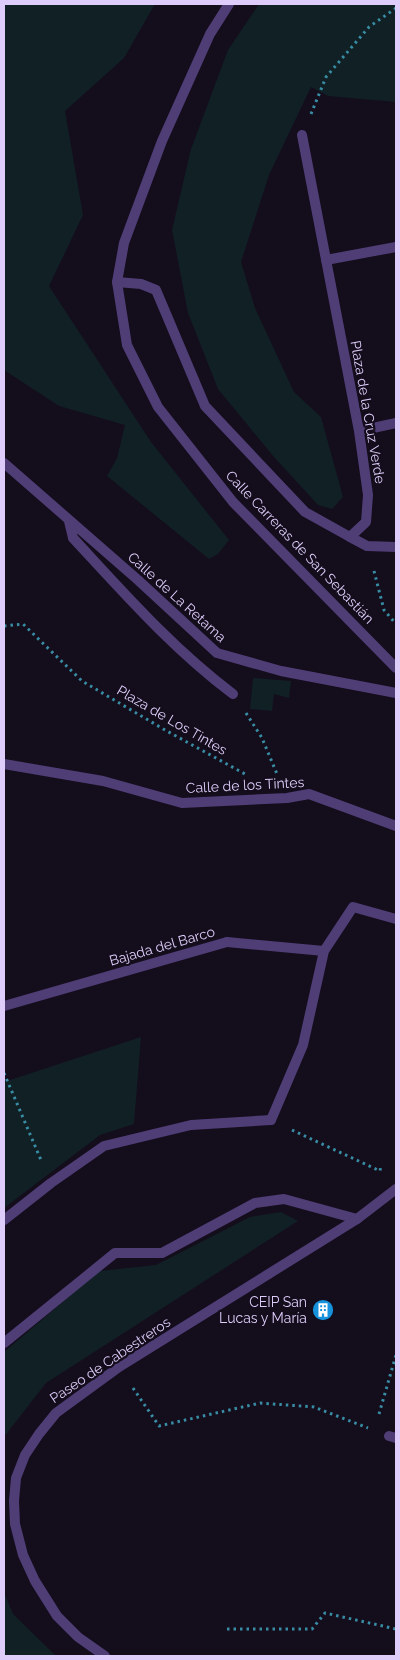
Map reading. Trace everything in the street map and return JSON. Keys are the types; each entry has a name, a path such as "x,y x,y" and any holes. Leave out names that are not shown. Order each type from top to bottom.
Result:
{"street":[{"name":"Calle Carreras de San Sebastián","path":"229,4 210,34 162,141 124,243 118,282 127,345 158,406 233,502 396,668"},
{"name":"Plaza de la Cruz Verde","path":"302,135 359,431 368,495 366,522 350,537"},
{"path":"326,260 396,247"},
{"path":"118,282 141,284 156,290 205,406 305,512 367,546 396,547"},
{"path":"359,431 396,423"},
{"name":"Calle de La Retama","path":"4,463 138,580 217,653 281,671 396,693"},
{"name":"Calle de La Retama","path":"69,521 73,538 151,622 203,671 233,694"},
{"name":"Calle de los Tintes","path":"4,764 102,781 182,802 287,798 309,794 396,826"},
{"path":"4,1220 51,1183 104,1146 191,1125 272,1120 303,1045 324,951 352,907 396,919"},
{"name":"Bajada del Barco","path":"4,1006 226,942 324,951"},
{"name":"Paseo de Cabestreros","path":"105,1656 78,1637 56,1616 34,1581 22,1555 14,1524 14,1501 16,1478 25,1455 56,1413 119,1367 357,1219 396,1189"},
{"path":"4,1343 116,1253 162,1253 255,1203 284,1199 357,1219"}],"path":[{"path":"302,135 326,77 369,27 396,8"},
{"path":"367,546 384,610 396,624"},
{"name":"Plaza de Los Tintes","path":"4,626 23,624 82,681 246,775"},
{"path":"233,694 262,738 287,798"},
{"path":"4,1073 51,1183"},
{"path":"272,1120 380,1171"},
{"path":"377,1421 396,1355"},
{"path":"119,1367 159,1426 260,1403 314,1407 393,1437"},
{"path":"226,1629 312,1629 325,1613 396,1629"}],"shaded area":[{"path":"4,4 155,4 124,58 65,111 83,215 49,286 151,442 229,540 218,554 209,559 107,476 117,458 125,425 59,406 4,370"},
{"path":"259,4 396,4 396,102 328,96 311,87 269,175 241,262 255,308 294,392 321,417 343,497 332,509 318,505 274,457 218,389 188,313 172,230 191,149 228,50"},
{"path":"253,678 291,681 289,698 274,694 272,711 250,709"},
{"path":"141,1037 134,1124 100,1135 4,1208 4,1082"},
{"path":"281,1212 298,1221 46,1383 4,1437 4,1352 99,1271 156,1265 250,1217"},
{"path":"4,1592 13,1614 56,1656 4,1656"}],"place":[{"name":"CEIP San Lucas y María","path":"323,1310"}]}
